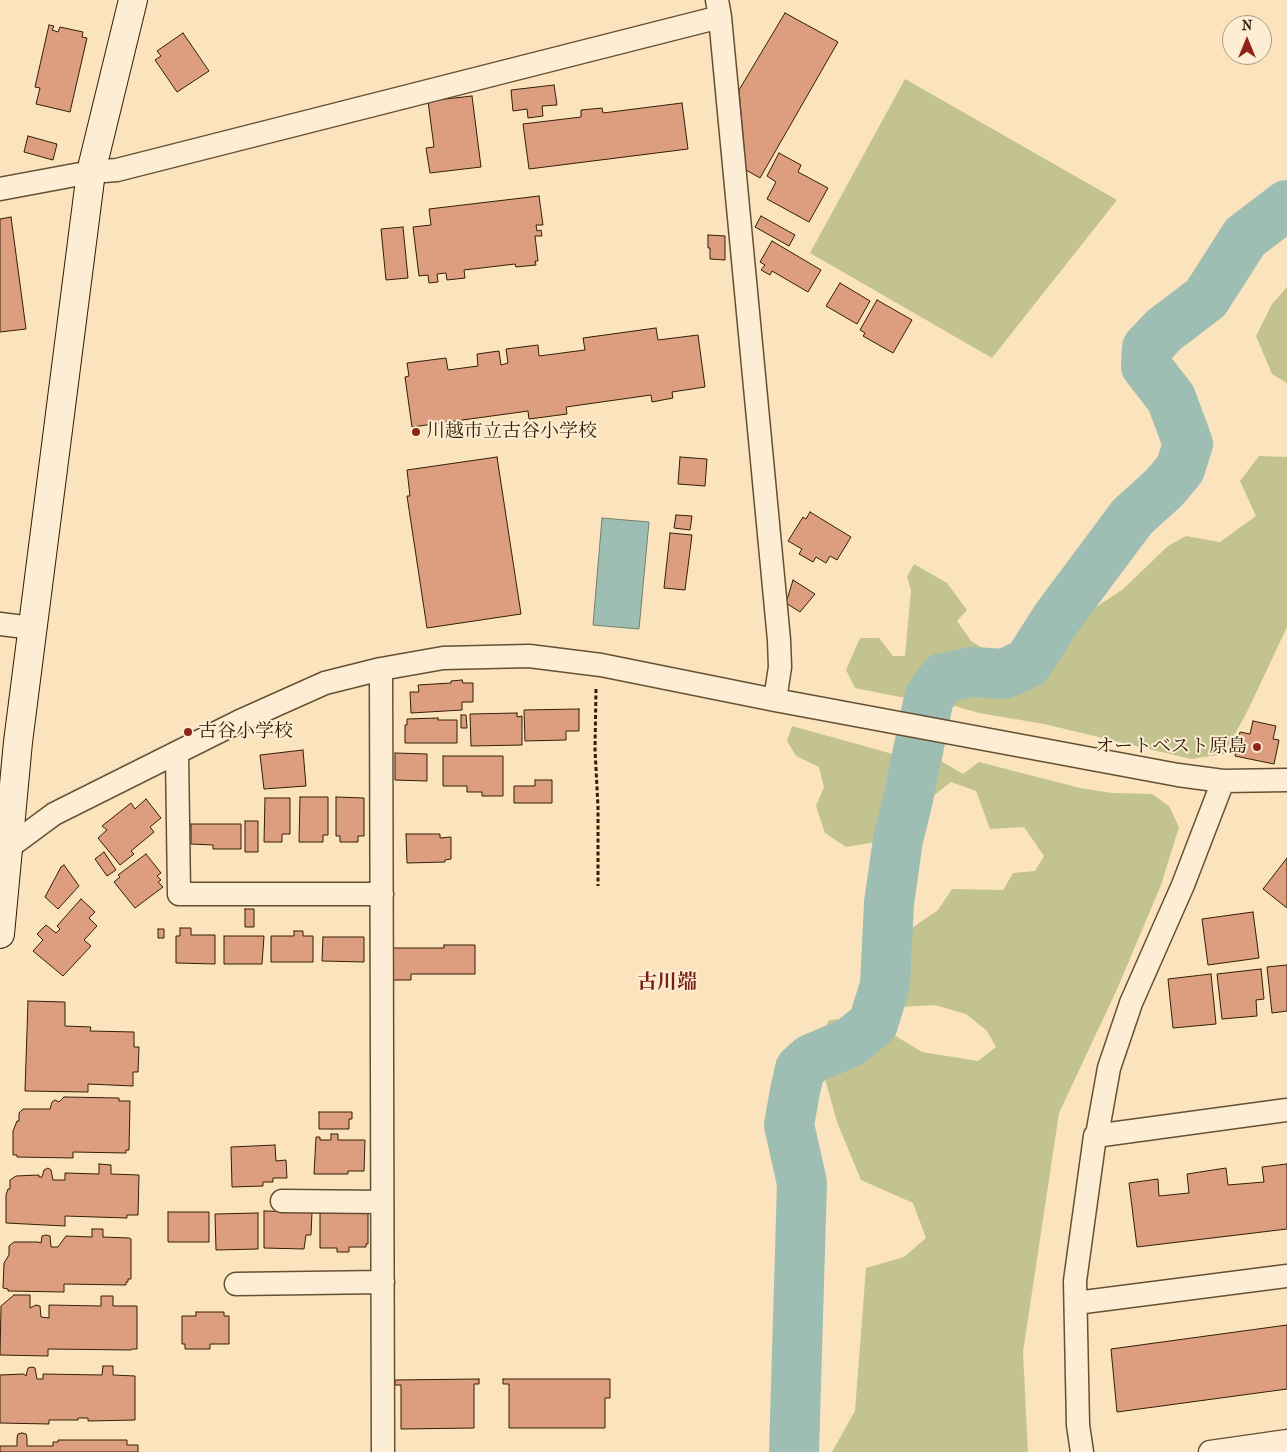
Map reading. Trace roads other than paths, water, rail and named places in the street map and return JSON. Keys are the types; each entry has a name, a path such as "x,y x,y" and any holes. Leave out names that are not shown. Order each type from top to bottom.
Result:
{"street":[{"path":"0,934 18,742 91,172 133,0"},
{"path":"0,189 91,172 126,168 718,8 779,640 780,667 775,700"},
{"path":"0,624 32,628"},
{"path":"8,848 54,814 240,721 325,683 381,669 443,658 529,656 600,664 775,700 1178,774 1223,781 1287,780"},
{"path":"381,669 383,1452"},
{"path":"177,753 179,894 382,894"},
{"path":"1082,1452 1078,1425 1075,1281 1095,1136 1097,1136 1109,1068 1131,1003 1183,885 1223,781"},
{"path":"1095,1136 1287,1110"},
{"path":"282,1201 382,1202"},
{"path":"1076,1303 1287,1276"},
{"path":"236,1284 383,1282"},
{"path":"1210,1452 1287,1441"}],"water":[{"path":"602,518 649,522 639,629 593,625"}],"waterway":[{"path":"794,1452 802,1183 789,1125 795,1091 800,1069 811,1059 849,1043 873,1024 885,985 889,903 898,840 929,698 943,678 973,672 1004,674 1028,663 1056,619 1132,517 1164,488 1180,469 1188,444 1171,398 1146,366 1147,348 1164,330 1206,298 1245,237 1287,205"}],"place":[{"name":"川越市立古谷小学校","path":"416,432"},
{"name":"古谷小学校","path":"188,732"},
{"name":"オートベスト原島","path":"1257,747"}],"district":[{"name":"古川端","path":"667,983"}]}
